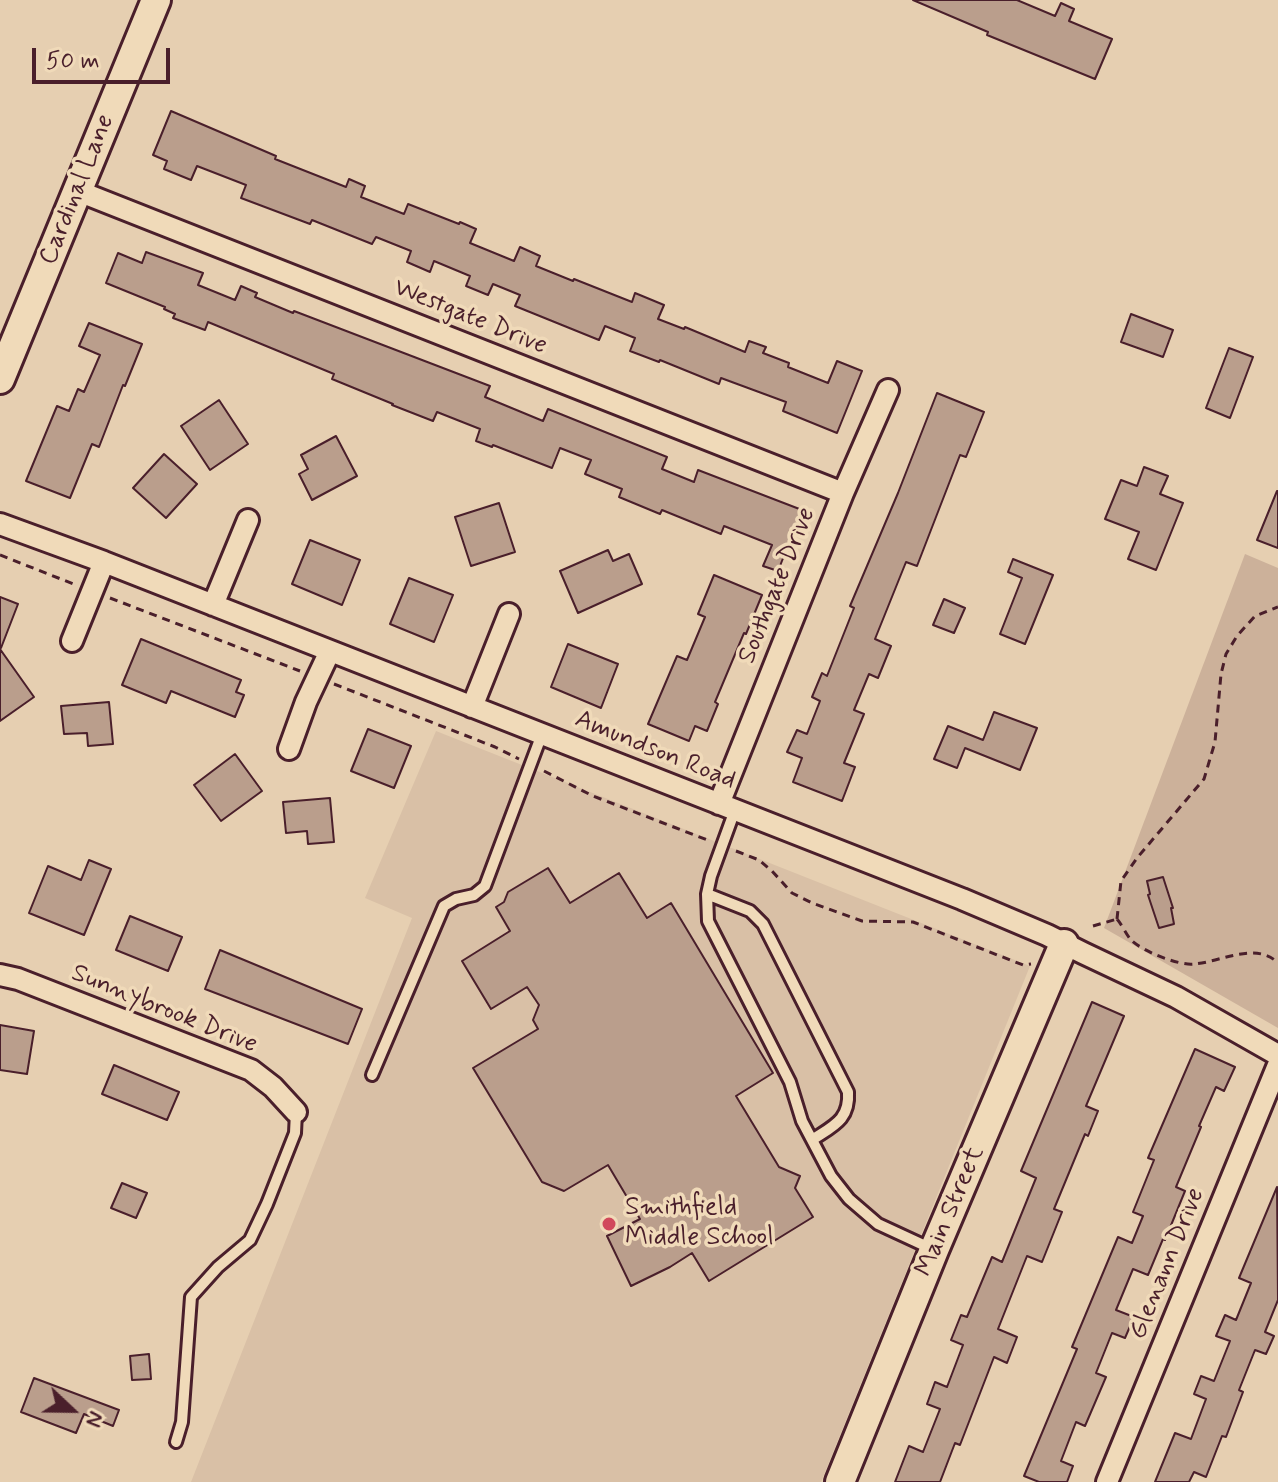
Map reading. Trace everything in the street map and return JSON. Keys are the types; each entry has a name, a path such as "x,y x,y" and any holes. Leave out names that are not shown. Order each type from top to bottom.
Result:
{"street":[{"name":"Cardinal Lane","path":"0,379 156,0"},
{"name":"Westgate Drive","path":"78,191 843,493"},
{"name":"Southgate Drive","path":"727,807 843,493 888,390"},
{"path":"213,605 248,520"},
{"name":"Amundson Road","path":"0,524 962,899 1176,997 1278,1055"},
{"path":"72,641 104,562"},
{"path":"472,707 509,614"},
{"path":"289,749 306,702 330,651"},
{"name":"Main Street","path":"840,1482 1064,944"},
{"name":"Sunnybrook Drive","path":"0,975 18,979 251,1070 273,1087 296,1112"},
{"name":"Glenann Drive","path":"1107,1482 1278,1065"}],"lane":[{"path":"372,1075 444,906 456,899 474,895 485,886 542,734"},
{"path":"727,807 707,894 708,921 790,1082 802,1121 831,1176 849,1199 878,1224 934,1250"},
{"path":"707,894 750,911 763,924 848,1092 849,1103 843,1119 812,1140"},
{"path":"176,1442 182,1422 191,1297 218,1267 250,1240 295,1133 296,1112"}],"path":[{"path":"1278,607 1255,616 1226,654 1221,674 1215,742 1204,779 1121,881 1117,919 1132,940 1153,954 1191,965 1256,952 1278,963"},
{"path":"1093,926 1117,919"}],"shaded area":[{"path":"1245,554 1278,568 1278,1028 1104,928"},
{"name":"Smithfield Middle School","path":"436,731 1030,966 821,1482 191,1482 412,918 365,898"}],"building":[{"path":"913,0 1017,0 1055,16 1061,3 1074,9 1069,21 1112,39 1095,79 987,35 988,32"},
{"path":"171,111 276,156 275,159 346,187 349,179 365,186 361,197 404,214 408,204 460,222 476,229 470,243 514,261 520,247 540,256 536,266 573,281 632,302 635,293 664,305 658,319 745,352 749,341 766,347 763,353 828,383 837,361 862,371 837,433 783,411 786,402 721,378 719,384 630,351 635,338 605,326 599,340 515,306 520,295 493,284 488,295 466,286 470,276 434,261 430,272 407,262 411,251 376,237 372,244 312,220 310,224 241,198 246,185 197,166 191,180 164,169 167,161 153,155"},
{"path":"146,252 203,273 198,285 235,300 241,286 257,293 255,297 293,313 490,386 485,397 543,421 548,409 667,457 662,469 694,482 698,470 802,510 778,571 763,566 772,545 724,526 721,534 662,510 660,514 619,497 622,489 585,474 591,460 560,448 552,468 492,447 476,441 480,429 437,412 433,421 392,405 332,379 334,374 208,322 205,330 173,318 175,314 165,307 106,283 118,253 142,263"},
{"path":"1131,314 1173,330 1163,357 1121,342"},
{"path":"89,323 142,344 99,447 92,444 70,498 26,481 57,406 69,411 78,389 84,392 100,355 79,346"},
{"path":"1229,348 1253,357 1230,418 1206,408"},
{"path":"937,393 984,412 966,457 960,455 917,566 906,562 875,639 891,646 878,678 869,674 854,710 864,714 844,763 855,767 842,801 793,782 802,758 787,752 797,730 807,734 820,701 812,697 822,673 827,676 854,608 850,606"},
{"path":"219,400 248,444 210,470 181,426"},
{"path":"336,436 357,476 312,500 299,474 308,469 301,455"},
{"path":"164,454 197,484 166,518 133,488"},
{"path":"1144,467 1168,476 1160,494 1183,503 1156,570 1128,559 1139,532 1105,519 1121,480 1137,486"},
{"path":"1278,491 1278,548 1257,540"},
{"path":"499,503 515,552 471,566 455,517"},
{"path":"310,540 360,560 342,605 292,584"},
{"path":"608,550 613,561 629,554 642,584 578,613 560,571"},
{"path":"1013,559 1053,575 1025,644 1000,634 1022,578 1008,572"},
{"path":"714,575 762,595 715,702 718,704 707,731 695,726 689,741 648,724 677,656 687,660 705,617 698,614"},
{"path":"409,578 453,595 434,642 390,624"},
{"path":"0,597 18,604 1,648 0,648"},
{"path":"944,599 965,608 954,633 933,625"},
{"path":"141,639 241,680 236,692 244,695 235,717 171,691 166,703 122,685"},
{"path":"568,644 618,664 601,708 551,687"},
{"path":"0,649 34,697 0,721"},
{"path":"109,702 113,744 88,746 87,733 64,734 61,706"},
{"path":"994,712 1037,728 1020,770 965,748 957,768 934,759 948,726 983,740"},
{"path":"368,729 411,746 394,788 351,771"},
{"path":"235,754 262,791 221,821 194,785"},
{"path":"330,798 334,842 308,844 307,831 286,833 283,802"},
{"path":"89,860 111,869 84,935 29,913 48,866 81,880"},
{"path":"548,868 570,903 619,873 647,918 671,903 773,1073 736,1096 779,1167 800,1176 795,1188 813,1217 709,1281 692,1253 631,1286 607,1236 640,1219 608,1165 564,1191 542,1182 473,1068 538,1029 533,1020 539,1005 527,987 491,1009 462,961 510,931 496,907 504,902 508,892"},
{"path":"1163,877 1173,908 1174,924 1159,928 1148,895 1147,881"},
{"path":"130,916 182,937 168,971 116,950"},
{"path":"220,950 362,1009 348,1044 205,989"},
{"path":"1092,1002 1124,1016 1086,1106 1098,1111 1088,1136 1085,1134 1054,1209 1062,1212 1042,1262 1027,1256 998,1329 1017,1337 1007,1363 994,1357 960,1445 955,1443 940,1482 895,1482 909,1446 923,1452 940,1409 927,1404 935,1382 947,1387 963,1345 951,1340 961,1315 967,1317 992,1257 1002,1262 1036,1178 1021,1171"},
{"path":"0,1025 34,1031 27,1074 0,1070"},
{"path":"1195,1049 1235,1067 1224,1091 1216,1087 1199,1126 1176,1187 1185,1191 1148,1275 1133,1269 1116,1310 1134,1317 1125,1338 1112,1333 1096,1373 1106,1377 1085,1426 1076,1422 1061,1461 1073,1466 1067,1482 1039,1482 1024,1476 1077,1349 1072,1347 1118,1237 1132,1243 1143,1216 1133,1212 1154,1160 1148,1158"},
{"path":"114,1065 179,1092 167,1120 102,1094"},
{"path":"122,1183 147,1193 136,1218 111,1208"},
{"path":"1277,1187 1278,1300 1265,1332 1274,1336 1266,1354 1255,1350 1239,1390 1243,1392 1226,1437 1222,1436 1206,1477 1194,1472 1189,1482 1155,1482 1175,1433 1191,1439 1206,1399 1194,1394 1201,1376 1214,1381 1230,1341 1216,1336 1225,1315 1236,1320 1251,1283 1239,1278"},
{"path":"149,1354 151,1379 132,1380 130,1356"},
{"path":"34,1378 119,1410 113,1426 84,1414 76,1433 21,1412"}],"place":[{"name":"Smithfield Middle School","path":"609,1224"}]}
